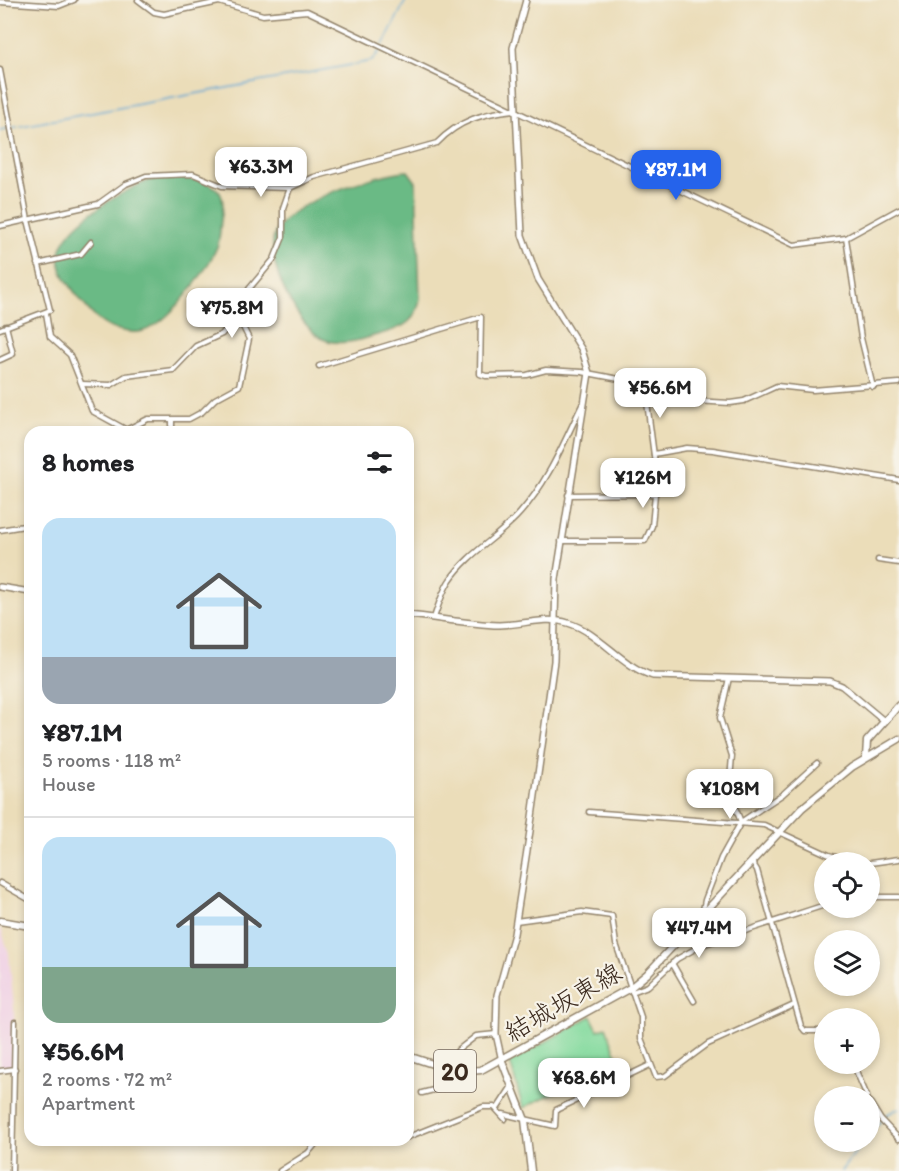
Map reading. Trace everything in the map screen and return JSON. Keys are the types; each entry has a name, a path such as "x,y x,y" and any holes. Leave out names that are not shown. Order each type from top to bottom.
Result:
{"main road":[{"path":"866,758 867,741 899,705"},
{"name":"結城坂東線","path":"414,1058 439,1068 474,1072 502,1061 631,990 780,831 824,789 866,758 899,739"},
{"path":"0,921 24,925"},
{"path":"502,1061 525,1120 531,1171"}],"street":[{"path":"0,2 59,6 74,0"},
{"path":"138,0 154,12 164,14 219,2 263,15 294,10 307,11 794,245 846,238 899,209"},
{"path":"502,1061 496,1034 496,995 516,921 554,661 556,579 561,541 589,373 582,351 537,279 526,252 521,225 514,41 526,0"},
{"path":"0,70 28,220 50,310 0,329"},
{"path":"0,226 44,214 98,204 133,180 162,173 193,174 222,186 290,188 314,177 437,143 451,128 486,113 516,110"},
{"path":"82,384 111,385 126,376 175,369 196,346 222,334 240,311 249,289 274,259 281,244 284,204 290,188"},
{"path":"846,238 861,338 873,387"},
{"path":"38,264 81,254 91,242"},
{"path":"132,426 148,419 189,419 202,412 215,399 239,386 249,339 242,326 240,311"},
{"path":"46,313 50,337 70,355 92,411 116,426"},
{"path":"319,366 481,316 480,374 483,375 527,375 546,370 589,373 645,387 677,400 730,403 744,401 777,386 803,390 873,387 899,383"},
{"path":"0,360 13,354 6,326"},
{"path":"561,541 645,541 652,526 655,494 654,454 645,387"},
{"path":"434,618 450,580 470,557 521,512 532,498 555,461 586,396"},
{"path":"172,420 172,426"},
{"path":"654,454 687,448 713,450 899,480"},
{"path":"568,495 655,494"},
{"path":"0,530 24,526"},
{"path":"878,560 899,563"},
{"path":"0,587 24,591"},
{"path":"414,616 501,625 555,621 580,628 631,666 652,676 830,681 842,686 884,721"},
{"path":"729,677 720,718 732,756 729,792 741,822"},
{"path":"709,942 702,915 711,878 741,822 783,794 817,763"},
{"path":"589,812 741,822 780,831 823,852"},
{"path":"880,862 899,859"},
{"path":"752,862 757,870 794,1005 806,1030 814,1030"},
{"path":"0,883 24,897"},
{"path":"880,897 899,897"},
{"path":"631,990 648,986 672,963 709,942 814,909"},
{"path":"516,921 582,912 612,916 616,944 641,1017 641,1038 656,1077 665,1076 708,1044 794,1005"},
{"path":"672,963 694,1001"},
{"path":"12,1171 15,1022"},
{"path":"458,1050 476,1036 496,1034"},
{"path":"414,1135 483,1107 497,1109 504,1117 555,1126 555,1112 558,1109 650,1065"},
{"path":"422,1093 445,1087 439,1068"},
{"path":"0,1071 15,1069"},
{"path":"497,1109 512,1085"},
{"path":"880,1120 899,1139"},
{"path":"280,1171 308,1154 314,1146"}],"shaded area":[{"path":"0,926 9,954 14,1010 13,1067 0,1069"}],"green space":[{"path":"408,171 416,182 420,299 416,313 404,325 384,333 340,343 325,340 304,323 286,293 274,260 275,233 283,222 296,211 314,200 356,183"},
{"path":"161,177 199,181 218,190 223,204 217,247 205,270 164,318 139,332 112,328 92,314 70,285 60,265 60,254 64,242 86,217 134,187"},
{"path":"591,1016 598,1030 606,1027 619,1061 523,1108 510,1062"}],"waterway":[{"path":"383,45 406,0"},
{"path":"0,130 372,61 381,49"},
{"path":"880,1122 886,1115 899,1108"},
{"path":"841,1171 855,1152"}]}
